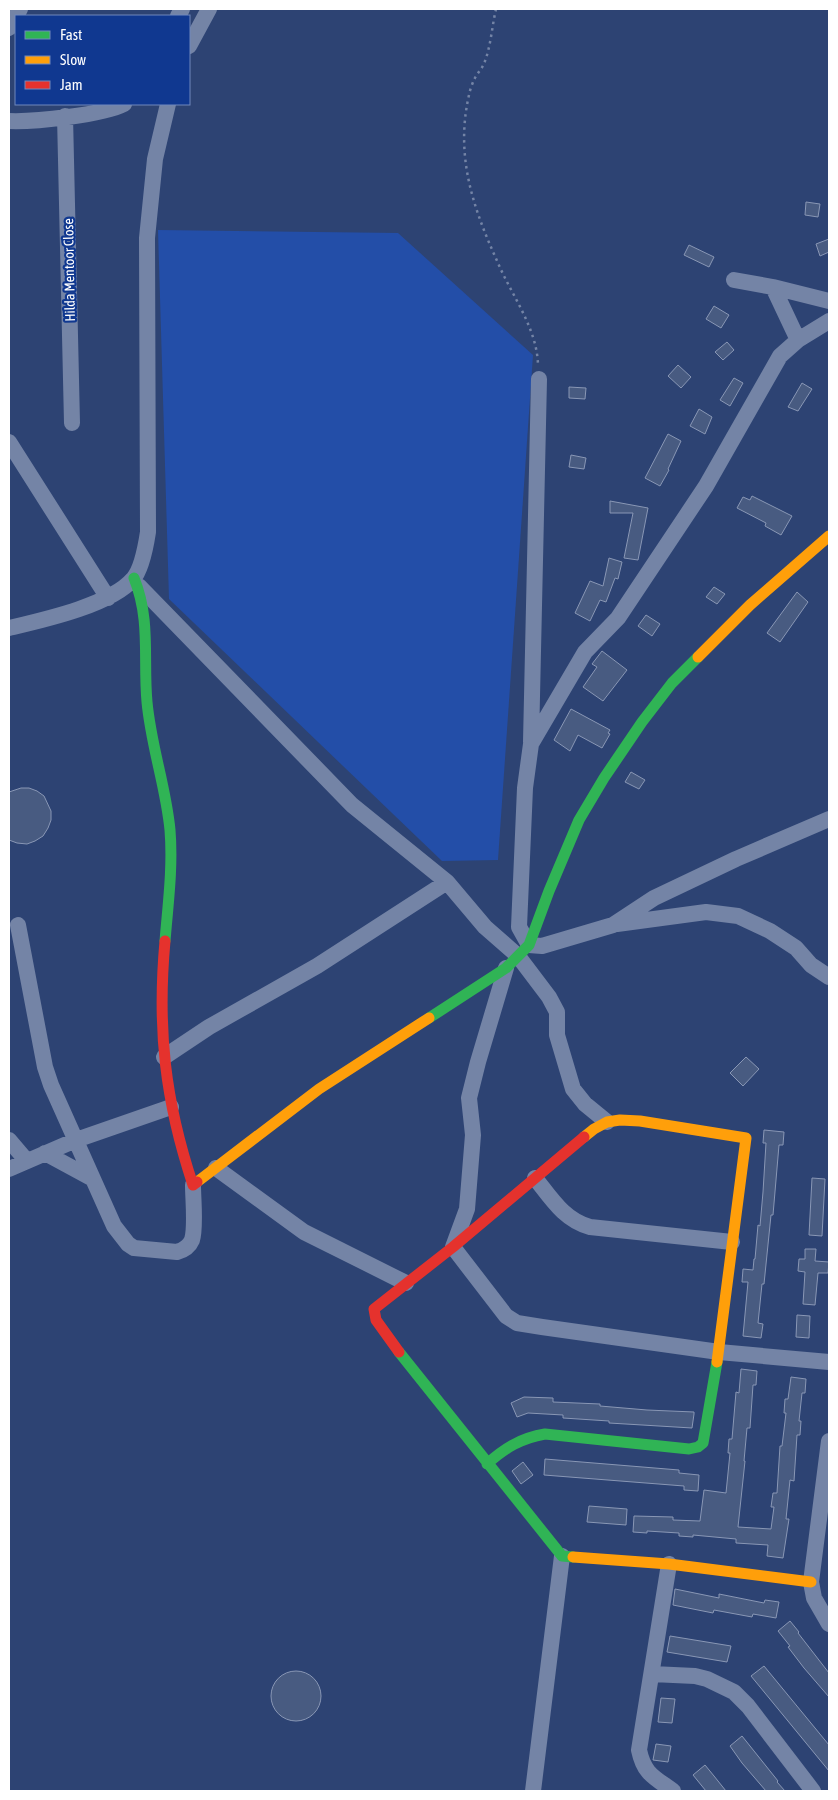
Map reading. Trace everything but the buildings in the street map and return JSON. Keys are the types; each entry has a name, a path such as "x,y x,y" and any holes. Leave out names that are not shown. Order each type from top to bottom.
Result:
{"street":[{"path":"190,44 209,9"},
{"path":"9,121 65,116 110,109 121,105"},
{"path":"18,925 45,1067 114,1226 128,1244 134,1248 162,1252 184,1250 192,1240 193,1185 171,1107 161,1024 171,849 169,816 150,728 145,682 145,629 137,582 148,532 147,238 155,159 168,105"},
{"name":"Hilda Mentoor Close","path":"65,116 72,423"},
{"path":"734,280 773,287 829,301"},
{"path":"773,287 798,340"},
{"path":"531,744 585,652 618,618 706,486 780,356 798,340 829,321"},
{"path":"538,379 531,744 525,788 519,927 524,951 557,1012 557,1035 573,1089 585,1104 607,1122"},
{"path":"9,442 108,598"},
{"path":"193,1185 320,1089 506,968 524,951 579,820 604,778 642,722 672,683 750,605 829,536"},
{"path":"9,628 45,619 108,598 137,582"},
{"path":"137,582 352,805 447,882 485,927 524,951 613,924 706,912 738,916 770,931 796,948 811,965 829,977"},
{"path":"613,924 654,898 829,818"},
{"path":"164,1057 209,1027 317,966 447,882"},
{"path":"453,1247 467,1209 473,1135 469,1098 506,968"},
{"path":"9,1168 76,1140 171,1107"},
{"path":"487,1464 519,1440 527,1436 545,1434 689,1448 698,1447 703,1443 719,1352 746,1138 640,1121 620,1120 607,1122 594,1129 453,1247 374,1309 376,1320 487,1464 562,1556 533,1791"},
{"path":"9,1140 26,1160"},
{"path":"45,1153 93,1180"},
{"path":"216,1168 304,1232 406,1283"},
{"path":"535,1178 564,1213 578,1224 590,1227 732,1242"},
{"path":"453,1247 506,1316 517,1323 719,1352 829,1362"},
{"path":"829,1441 827,1476 811,1582 814,1598 829,1624"},
{"path":"562,1556 669,1564 811,1582"},
{"path":"669,1564 639,1750 642,1764 652,1776 673,1791"},
{"path":"652,1674 695,1676 714,1682 734,1692 748,1706 814,1791"}],"path":[{"path":"496,9 485,62 473,80 463,141 468,181 482,228 507,284 526,318 535,342 538,359 538,379"}],"shaded area":[{"path":"158,230 398,233 533,355 498,860 442,861 169,599"}],"traffic: fast":[{"path":"134,578 143,609 145,624 146,686 149,718 170,830 171,872 165,941"},
{"path":"429,1018 506,968 529,945 579,820 604,778 642,722 672,683 698,657"},
{"path":"399,1352 562,1556 573,1557"},
{"path":"487,1464 500,1453 514,1445 528,1438 545,1434 689,1449 698,1447 703,1443 717,1362"}],"traffic: slow":[{"path":"698,657 750,605 829,536"},
{"path":"197,1182 319,1089 429,1018"},
{"path":"584,1137 607,1122 620,1120 640,1121 746,1138 717,1362"},
{"path":"573,1557 669,1564 811,1582"}],"traffic: jam":[{"path":"165,941 162,1004 166,1064 170,1094 183,1154 193,1185 197,1182"},
{"path":"399,1352 376,1320 374,1309 453,1247 584,1137"}]}
